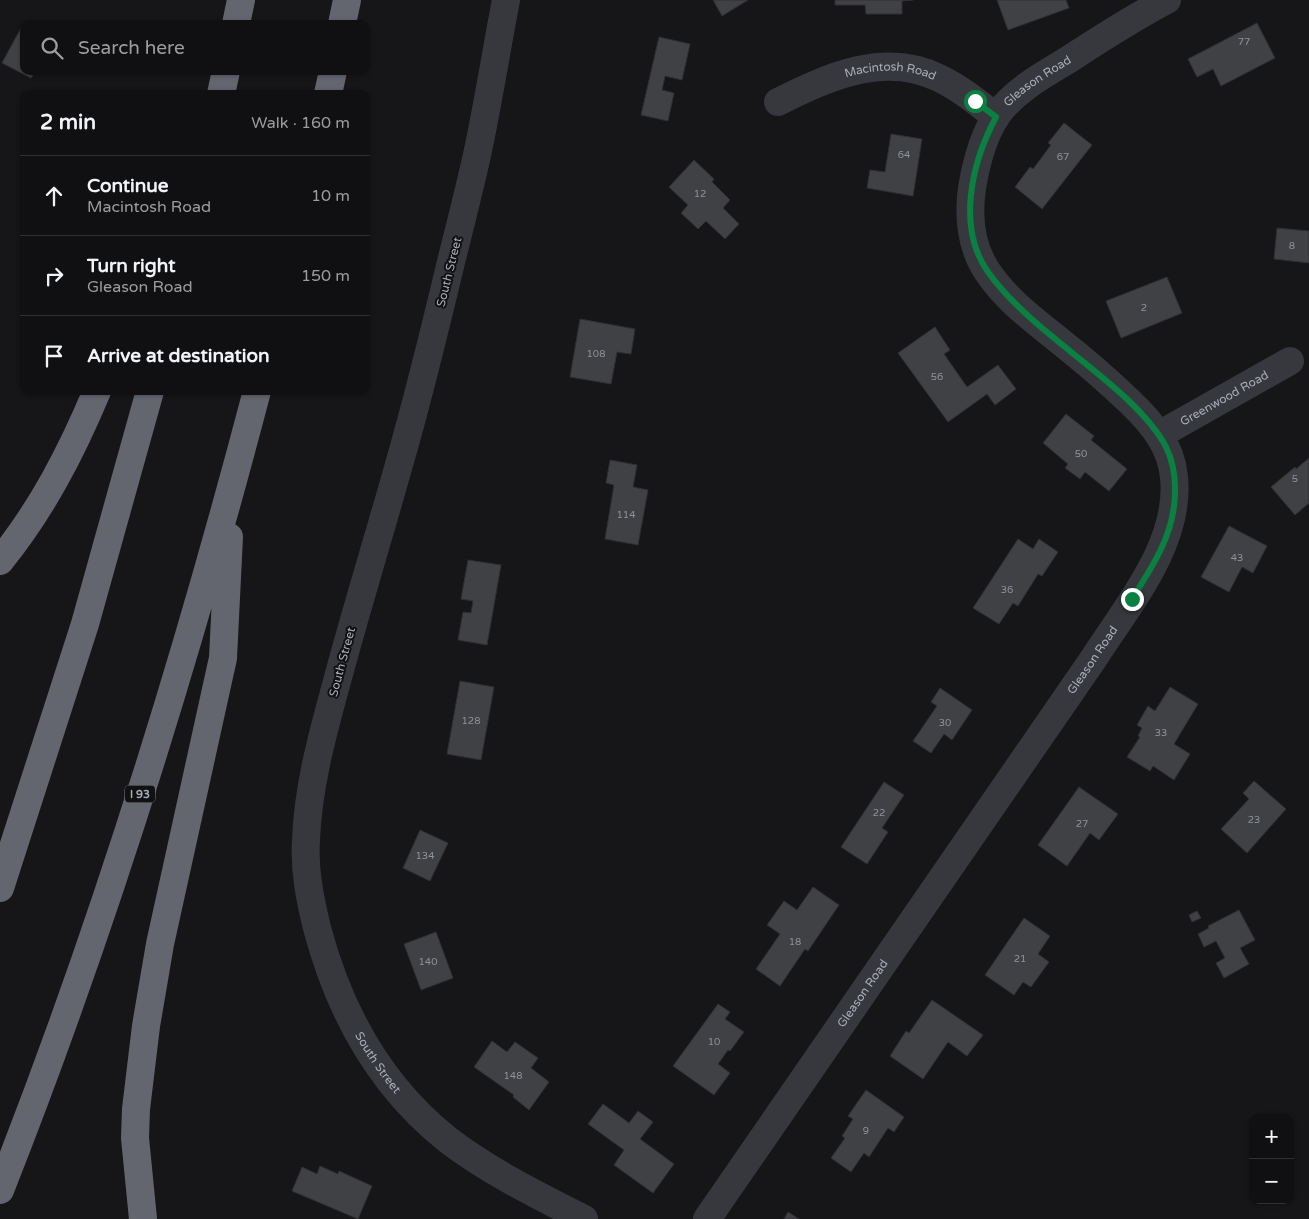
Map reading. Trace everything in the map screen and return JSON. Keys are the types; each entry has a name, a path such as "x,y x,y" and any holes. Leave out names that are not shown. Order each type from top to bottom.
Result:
{"highway":[{"path":"237,20 241,0"},
{"path":"343,20 347,0"},
{"path":"223,90 225,75"},
{"path":"329,90 332,75"},
{"path":"0,561 20,536 46,495 72,449 95,395"},
{"path":"0,888 85,624 149,395"},
{"name":"I 93","path":"0,1190 68,1008 120,854 186,646 256,395"},
{"path":"143,1219 135,1138 136,1109 160,944 223,658 232,486"}],"street":[{"name":"South Street","path":"506,0 477,155 419,395 348,641 316,760 306,841 307,878 324,955 341,1000 363,1044 398,1092 419,1115 468,1155 525,1190 584,1219"},
{"name":"Gleason Road","path":"707,1219 1094,658 1154,564 1162,548 1172,519 1175,490 1170,456 1159,435 1150,422 1122,394 1017,306 987,271 981,260 971,227 971,196 984,142 996,117 1006,104 1046,73 1128,21 1167,0"},
{"name":"Macintosh Road","path":"778,102 812,84 846,72 867,68 905,68 937,77 952,85 996,117"},
{"name":"Greenwood Road","path":"1159,435 1290,361"}],"building":[{"path":"713,0 748,0 722,16"},
{"path":"835,0 913,0 902,1 902,14 866,14 865,5 835,5"},
{"path":"997,0 1066,0 1069,8 1008,30"},
{"path":"1257,23 1275,58 1221,86 1213,69 1197,77 1188,59"},
{"path":"20,30 20,72 2,63"},
{"path":"659,37 690,44 682,80 665,76 662,90 674,93 668,121 641,115"},
{"path":"1064,123 1092,145 1042,209 1015,187 1030,167 1033,169 1051,145 1048,143"},
{"path":"891,134 922,139 913,196 867,188 870,170 885,172"},
{"path":"694,160 714,179 712,182 730,200 723,208 739,224 725,239 706,221 698,229 681,213 688,205 669,187"},
{"path":"1277,228 1309,231 1309,263 1274,259"},
{"path":"1167,277 1182,313 1121,338 1106,301"},
{"path":"580,319 635,329 631,354 617,352 611,384 570,377"},
{"path":"935,327 950,350 944,354 967,387 998,365 1016,389 995,405 987,394 948,422 898,353"},
{"path":"1066,414 1094,436 1091,440 1127,469 1109,491 1085,472 1080,479 1065,468 1068,464 1043,443"},
{"path":"1309,458 1309,503 1295,515 1271,487"},
{"path":"610,460 637,465 633,487 648,490 638,545 605,539 614,485 606,483"},
{"path":"1229,526 1267,546 1253,573 1242,567 1229,592 1201,577"},
{"path":"1018,539 1033,549 1039,539 1058,552 1042,576 1038,574 1018,606 1013,603 999,624 973,608"},
{"path":"468,560 501,565 487,645 458,640 463,612 471,613 473,601 461,599"},
{"path":"460,681 494,687 481,760 447,754"},
{"path":"1170,687 1198,704 1174,744 1190,754 1174,780 1153,766 1150,771 1127,757 1140,737 1138,736 1142,728 1137,725 1148,706 1155,711"},
{"path":"940,688 972,710 952,740 944,734 931,753 913,741 937,706 931,702"},
{"path":"1254,781 1286,809 1247,853 1221,829 1249,799 1243,793"},
{"path":"884,782 904,795 882,828 888,832 867,864 841,847"},
{"path":"1079,787 1118,814 1099,840 1090,833 1067,866 1038,845"},
{"path":"420,830 448,843 430,881 403,868"},
{"path":"813,887 839,905 808,951 805,949 780,986 756,969 780,934 767,925 784,901 797,910"},
{"path":"1239,910 1255,940 1240,948 1249,964 1224,978 1216,963 1225,958 1216,941 1204,947 1198,934 1209,928 1208,926"},
{"path":"1197,911 1201,918 1192,922 1189,915"},
{"path":"1024,918 1050,936 1038,954 1049,962 1031,987 1023,982 1014,995 985,975"},
{"path":"436,932 453,978 421,990 404,944"},
{"path":"932,1000 983,1035 967,1056 948,1042 923,1079 890,1056 906,1031 909,1033"},
{"path":"718,1004 730,1012 725,1019 744,1032 718,1064 730,1073 714,1095 673,1066"},
{"path":"492,1041 507,1052 515,1042 538,1058 531,1068 549,1082 529,1110 513,1097 514,1095 474,1067"},
{"path":"866,1090 904,1117 894,1132 888,1128 869,1157 864,1153 851,1172 831,1158 845,1138 842,1136 853,1119 848,1116"},
{"path":"603,1104 629,1123 638,1111 653,1122 640,1139 674,1164 653,1193 614,1165 624,1150 588,1124"},
{"path":"320,1166 338,1174 339,1171 372,1186 358,1219 292,1191 302,1167 317,1174"},
{"path":"788,1212 799,1219 784,1219"}],"route":[{"path":"975,101 996,117 984,142 980,156 974,178 970,211 971,227 976,246 987,271 1017,306 1122,394 1150,422 1166,446 1170,456 1175,490 1172,519 1162,548 1132,599"}]}
